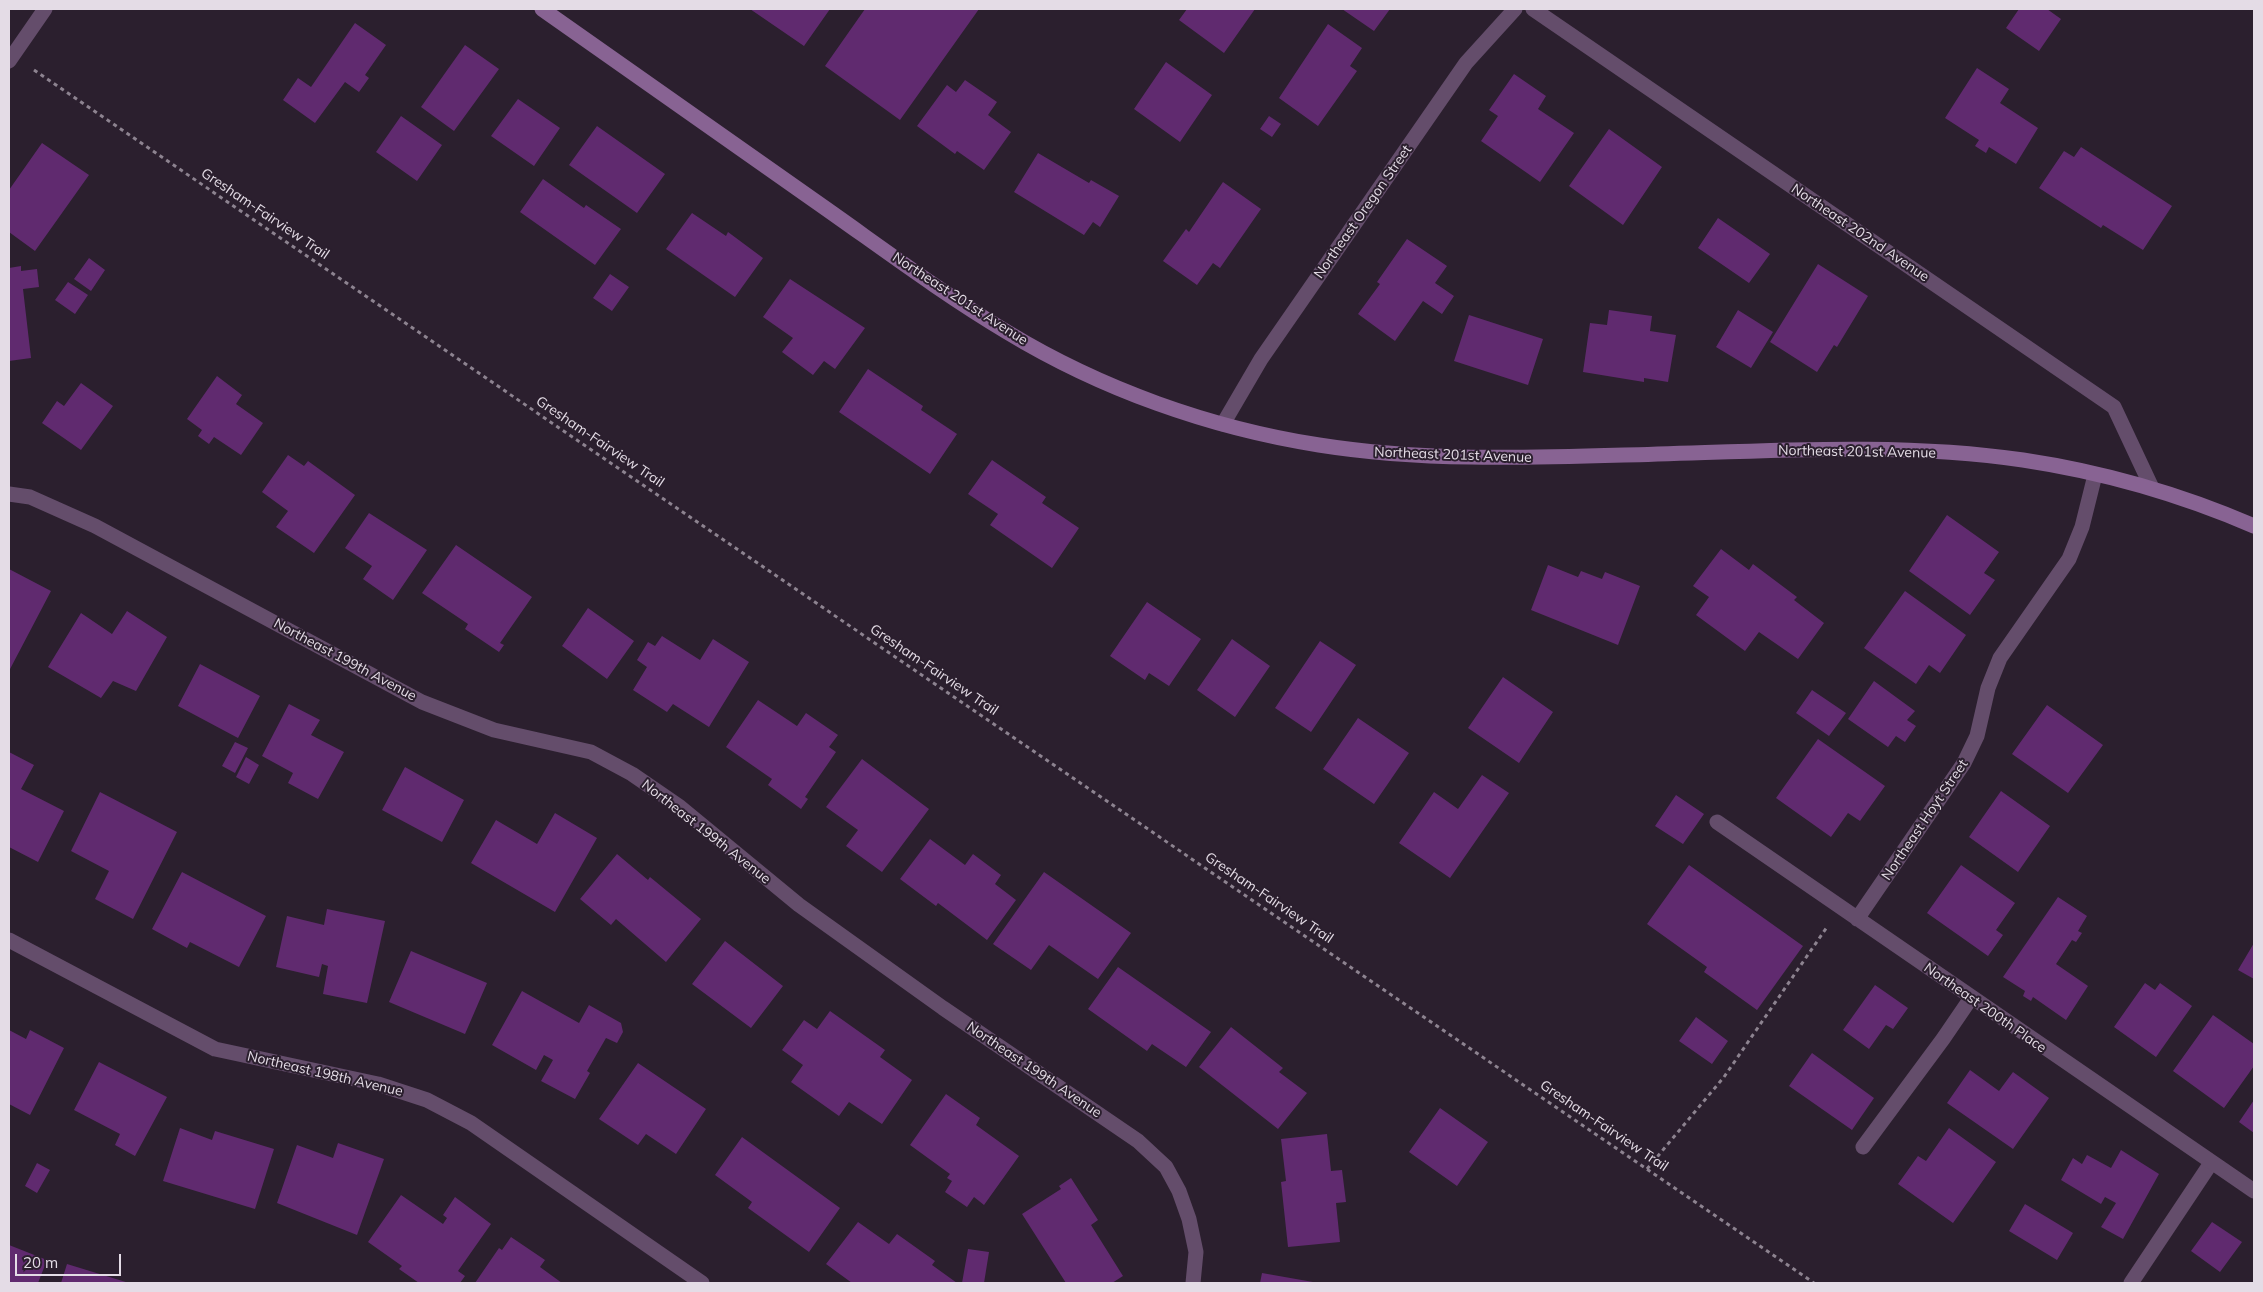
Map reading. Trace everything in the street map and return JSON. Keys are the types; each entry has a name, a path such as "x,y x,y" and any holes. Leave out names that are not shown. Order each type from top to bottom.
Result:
{"street":[{"path":"9,61 46,9"},
{"name":"Northeast 201st Avenue","path":"542,9 922,276 1009,333 1056,359 1122,390 1223,424 1284,439 1323,446 1387,454 1435,457 1522,458 1823,450 1891,451 2021,460 2095,475"},
{"name":"Northeast Oregon Street","path":"1223,424 1261,359 1466,63 1515,9"},
{"name":"Northeast 202nd Avenue","path":"1533,9 2114,407 2152,488"},
{"path":"2095,475 2152,488 2254,526"},
{"name":"Northeast Hoyt Street","path":"1857,919 1964,763 1977,736 1988,688 2000,658 2069,559 2082,527 2095,475"},
{"name":"Northeast 199th Avenue","path":"9,494 30,498 95,526 422,702 494,730 592,752 632,774 680,807 799,905 943,1008 1138,1141 1166,1167 1179,1192 1189,1219 1196,1252 1193,1283"},
{"name":"Northeast 200th Place","path":"1717,822 2211,1164 2254,1191"},
{"name":"Northeast 198th Avenue","path":"9,940 215,1049 378,1084 427,1100 471,1123 702,1283"},
{"path":"1863,1147 1943,1039 1970,998"},
{"path":"2131,1283 2211,1164"}],"path":[{"name":"Gresham-Fairview Trail","path":"42,75 1814,1283"},
{"path":"1647,1169 1724,1077 1840,908"}],"building":[{"path":"750,9 830,9 804,46"},
{"path":"865,9 979,9 900,120 825,66"},
{"path":"1187,9 1255,9 1224,53 1179,20"},
{"path":"1342,9 1390,9 1374,31"},
{"path":"2019,9 2047,9 2061,19 2039,51 2006,28"},
{"path":"355,23 386,45 365,75 369,78 359,92 345,82 315,123 283,100 298,78 311,87"},
{"path":"1328,24 1362,48 1350,66 1357,71 1318,126 1279,98"},
{"path":"465,45 499,69 454,131 421,107"},
{"path":"1166,62 1212,95 1180,142 1134,109"},
{"path":"1977,68 2009,89 2000,103 2038,128 2016,164 1989,147 1986,153 1975,146 1979,140 1945,118"},
{"path":"1514,74 1546,96 1538,109 1574,133 1540,182 1481,141 1498,116 1489,110"},
{"path":"965,80 997,102 988,115 1011,132 984,170 957,151 955,154 917,126 947,85 956,92"},
{"path":"518,99 560,128 534,166 491,136"},
{"path":"401,116 442,145 417,181 376,152"},
{"path":"1269,116 1281,124 1272,137 1260,129"},
{"path":"597,126 665,174 637,213 569,165"},
{"path":"1609,129 1662,167 1623,225 1569,186"},
{"path":"42,143 89,175 35,251 9,232 9,190"},
{"path":"2081,147 2172,206 2143,250 2103,225 2101,228 2039,188 2064,151 2074,157"},
{"path":"1038,153 1089,183 1091,180 1119,196 1100,227 1093,222 1084,235 1014,192"},
{"path":"543,179 584,208 586,205 621,229 595,265 520,212"},
{"path":"1223,182 1261,209 1220,268 1213,263 1197,285 1163,261 1186,229 1189,232"},
{"path":"692,213 726,236 728,232 763,258 735,297 666,249"},
{"path":"1718,218 1770,254 1749,283 1698,248"},
{"path":"1407,239 1447,266 1435,283 1454,296 1442,314 1423,301 1395,341 1358,314 1380,284 1377,282"},
{"path":"89,258 105,270 91,291 74,279"},
{"path":"1818,264 1868,296 1837,347 1834,345 1817,372 1770,342"},
{"path":"21,266 21,271 37,269 39,287 23,289 31,358 9,361 9,268"},
{"path":"610,274 629,287 612,311 593,298"},
{"path":"790,279 865,328 835,369 824,361 813,375 782,352 793,338 763,317"},
{"path":"68,282 88,295 75,314 55,300"},
{"path":"1609,310 1652,316 1650,331 1676,335 1668,382 1644,378 1644,382 1583,372 1590,323 1607,325"},
{"path":"1738,310 1773,332 1751,368 1716,347"},
{"path":"1469,315 1543,339 1528,385 1454,361"},
{"path":"868,369 923,406 921,410 957,434 930,474 839,412"},
{"path":"217,376 242,395 236,404 263,423 241,455 214,437 209,444 198,436 202,430 187,419"},
{"path":"81,383 113,406 81,450 42,423 57,401 64,406"},
{"path":"288,455 304,466 308,461 355,495 314,553 276,527 288,511 262,492"},
{"path":"992,460 1046,497 1042,503 1079,528 1052,568 990,525 998,514 968,494"},
{"path":"369,513 427,550 393,600 363,579 372,566 345,548"},
{"path":"1947,515 1999,552 1984,573 1995,580 1970,615 1909,571"},
{"path":"456,545 532,597 500,643 504,645 499,652 465,629 468,624 422,593"},
{"path":"1721,549 1749,570 1753,564 1797,597 1794,600 1824,623 1798,659 1759,632 1745,651 1696,615 1709,597 1693,586"},
{"path":"1548,565 1578,577 1581,571 1602,579 1605,572 1640,586 1618,645 1531,610"},
{"path":"9,569 51,591 9,671"},
{"path":"1905,591 1966,635 1940,673 1929,665 1916,684 1864,648"},
{"path":"1147,602 1201,639 1169,686 1149,673 1145,680 1110,656"},
{"path":"588,608 634,641 607,679 562,646"},
{"path":"127,611 167,637 136,691 113,681 101,698 48,667 81,613 112,634"},
{"path":"662,636 700,660 713,639 749,662 709,727 673,704 667,712 633,690 647,667 637,660 648,642 655,646"},
{"path":"1232,639 1270,666 1235,717 1197,690"},
{"path":"1320,641 1356,665 1311,732 1275,708"},
{"path":"200,664 260,696 238,738 178,706"},
{"path":"1503,677 1553,712 1519,763 1468,728"},
{"path":"1874,681 1915,711 1907,720 1916,726 1905,742 1896,736 1888,747 1848,719"},
{"path":"1812,690 1846,713 1829,736 1796,713"},
{"path":"758,700 797,726 806,713 838,735 829,747 836,752 805,797 808,799 801,809 768,785 772,779 726,747"},
{"path":"289,704 320,720 311,735 344,752 318,799 288,783 293,773 262,756"},
{"path":"2047,705 2103,745 2068,793 2012,754"},
{"path":"1358,718 1409,753 1374,804 1323,769"},
{"path":"1818,739 1885,786 1860,821 1848,813 1831,837 1776,798"},
{"path":"235,742 248,748 235,773 222,766"},
{"path":"9,752 34,765 21,789 64,811 38,862 9,847"},
{"path":"246,757 259,765 249,784 236,777"},
{"path":"862,759 929,809 882,872 846,846 858,830 826,807"},
{"path":"405,767 464,800 442,842 382,810"},
{"path":"1482,775 1509,793 1450,878 1399,843 1434,792 1458,809"},
{"path":"2001,791 2050,826 2018,872 1969,837"},
{"path":"100,792 177,832 133,919 95,899 109,871 71,851"},
{"path":"1676,795 1704,814 1683,844 1655,826"},
{"path":"555,813 597,838 555,912 471,863 496,820 537,844"},
{"path":"930,839 965,865 973,854 1001,875 995,884 1016,900 987,940 938,903 936,906 900,879"},
{"path":"617,854 648,880 650,877 701,919 666,962 616,919 611,925 580,899"},
{"path":"1689,865 1803,946 1757,1010 1704,972 1707,967 1647,924"},
{"path":"1961,865 2015,903 1996,930 2003,935 1988,956 1927,913"},
{"path":"182,872 266,916 239,967 190,942 187,948 152,929"},
{"path":"1044,872 1131,933 1098,979 1049,945 1031,970 993,944"},
{"path":"2058,897 2087,916 2078,931 2082,933 2076,942 2072,940 2056,964 2088,986 2066,1020 2033,997 2031,1001 2023,996 2025,991 2003,977"},
{"path":"327,909 385,921 367,1003 323,994 328,966 322,964 319,977 276,967 287,916 324,925"},
{"path":"725,941 783,986 751,1028 692,984"},
{"path":"2254,943 2254,979 2238,970"},
{"path":"411,951 487,983 465,1034 389,1002"},
{"path":"1118,967 1211,1032 1186,1067 1152,1044 1147,1051 1088,1009"},
{"path":"2145,983 2155,990 2160,983 2192,1006 2156,1057 2114,1027"},
{"path":"1875,985 1908,1008 1893,1029 1886,1025 1869,1049 1843,1030"},
{"path":"522,991 579,1023 589,1005 621,1023 623,1032 617,1043 606,1038 587,1071 590,1073 575,1099 541,1081 553,1060 544,1055 536,1070 492,1045"},
{"path":"830,1011 885,1050 880,1057 912,1080 882,1124 849,1102 839,1116 791,1082 803,1065 782,1050 804,1020 817,1029"},
{"path":"2213,1015 2254,1044 2254,1066 2224,1108 2173,1071"},
{"path":"1696,1017 1728,1041 1712,1064 1679,1041"},
{"path":"1231,1027 1283,1068 1279,1072 1307,1093 1278,1129 1199,1067"},
{"path":"9,1030 26,1039 30,1030 64,1048 30,1115 9,1104"},
{"path":"1812,1053 1874,1098 1852,1130 1789,1086"},
{"path":"99,1062 167,1097 135,1156 115,1145 120,1134 74,1110"},
{"path":"638,1063 706,1109 676,1154 646,1134 638,1145 599,1119"},
{"path":"1970,1070 1999,1091 2013,1072 2049,1098 2013,1149 1947,1103"},
{"path":"946,1094 980,1118 976,1125 1019,1156 984,1205 974,1197 967,1207 945,1192 952,1181 947,1178 950,1174 910,1145"},
{"path":"2254,1100 2254,1133 2239,1122"},
{"path":"1440,1108 1488,1142 1457,1186 1409,1152"},
{"path":"180,1128 212,1140 215,1131 274,1149 255,1209 163,1181"},
{"path":"1949,1128 1996,1162 1953,1223 1898,1184 1918,1156 1926,1161"},
{"path":"1327,1134 1331,1171 1342,1170 1346,1202 1336,1203 1340,1242 1288,1247 1281,1182 1286,1181 1281,1139"},
{"path":"742,1137 840,1208 809,1252 748,1208 752,1202 715,1175"},
{"path":"338,1143 384,1159 357,1235 277,1203 297,1145 333,1158"},
{"path":"2121,1150 2159,1174 2123,1239 2101,1227 2116,1203 2105,1197 2101,1204 2061,1180 2073,1158 2082,1164 2087,1155 2111,1168"},
{"path":"37,1163 50,1170 37,1193 25,1186"},
{"path":"1071,1178 1098,1220 1091,1225 1123,1276 1112,1283 1066,1283 1022,1214 1061,1189 1059,1186"},
{"path":"401,1195 443,1224 447,1218 443,1215 455,1197 491,1224 458,1271 465,1276 460,1283 419,1283 399,1269 402,1266 368,1242"},
{"path":"2025,1204 2073,1233 2057,1260 2009,1231"},
{"path":"858,1222 889,1244 897,1234 935,1261 932,1265 957,1283 852,1283 826,1264"},
{"path":"2212,1222 2242,1242 2220,1272 2191,1251"},
{"path":"511,1237 545,1260 540,1267 562,1283 475,1283 499,1248 502,1250"},
{"path":"9,1245 47,1260 38,1283 9,1283"},
{"path":"968,1249 989,1252 984,1283 962,1283"},
{"path":"67,1264 129,1283 61,1283"},
{"path":"1262,1273 1313,1282 1313,1283 1260,1283"}]}
